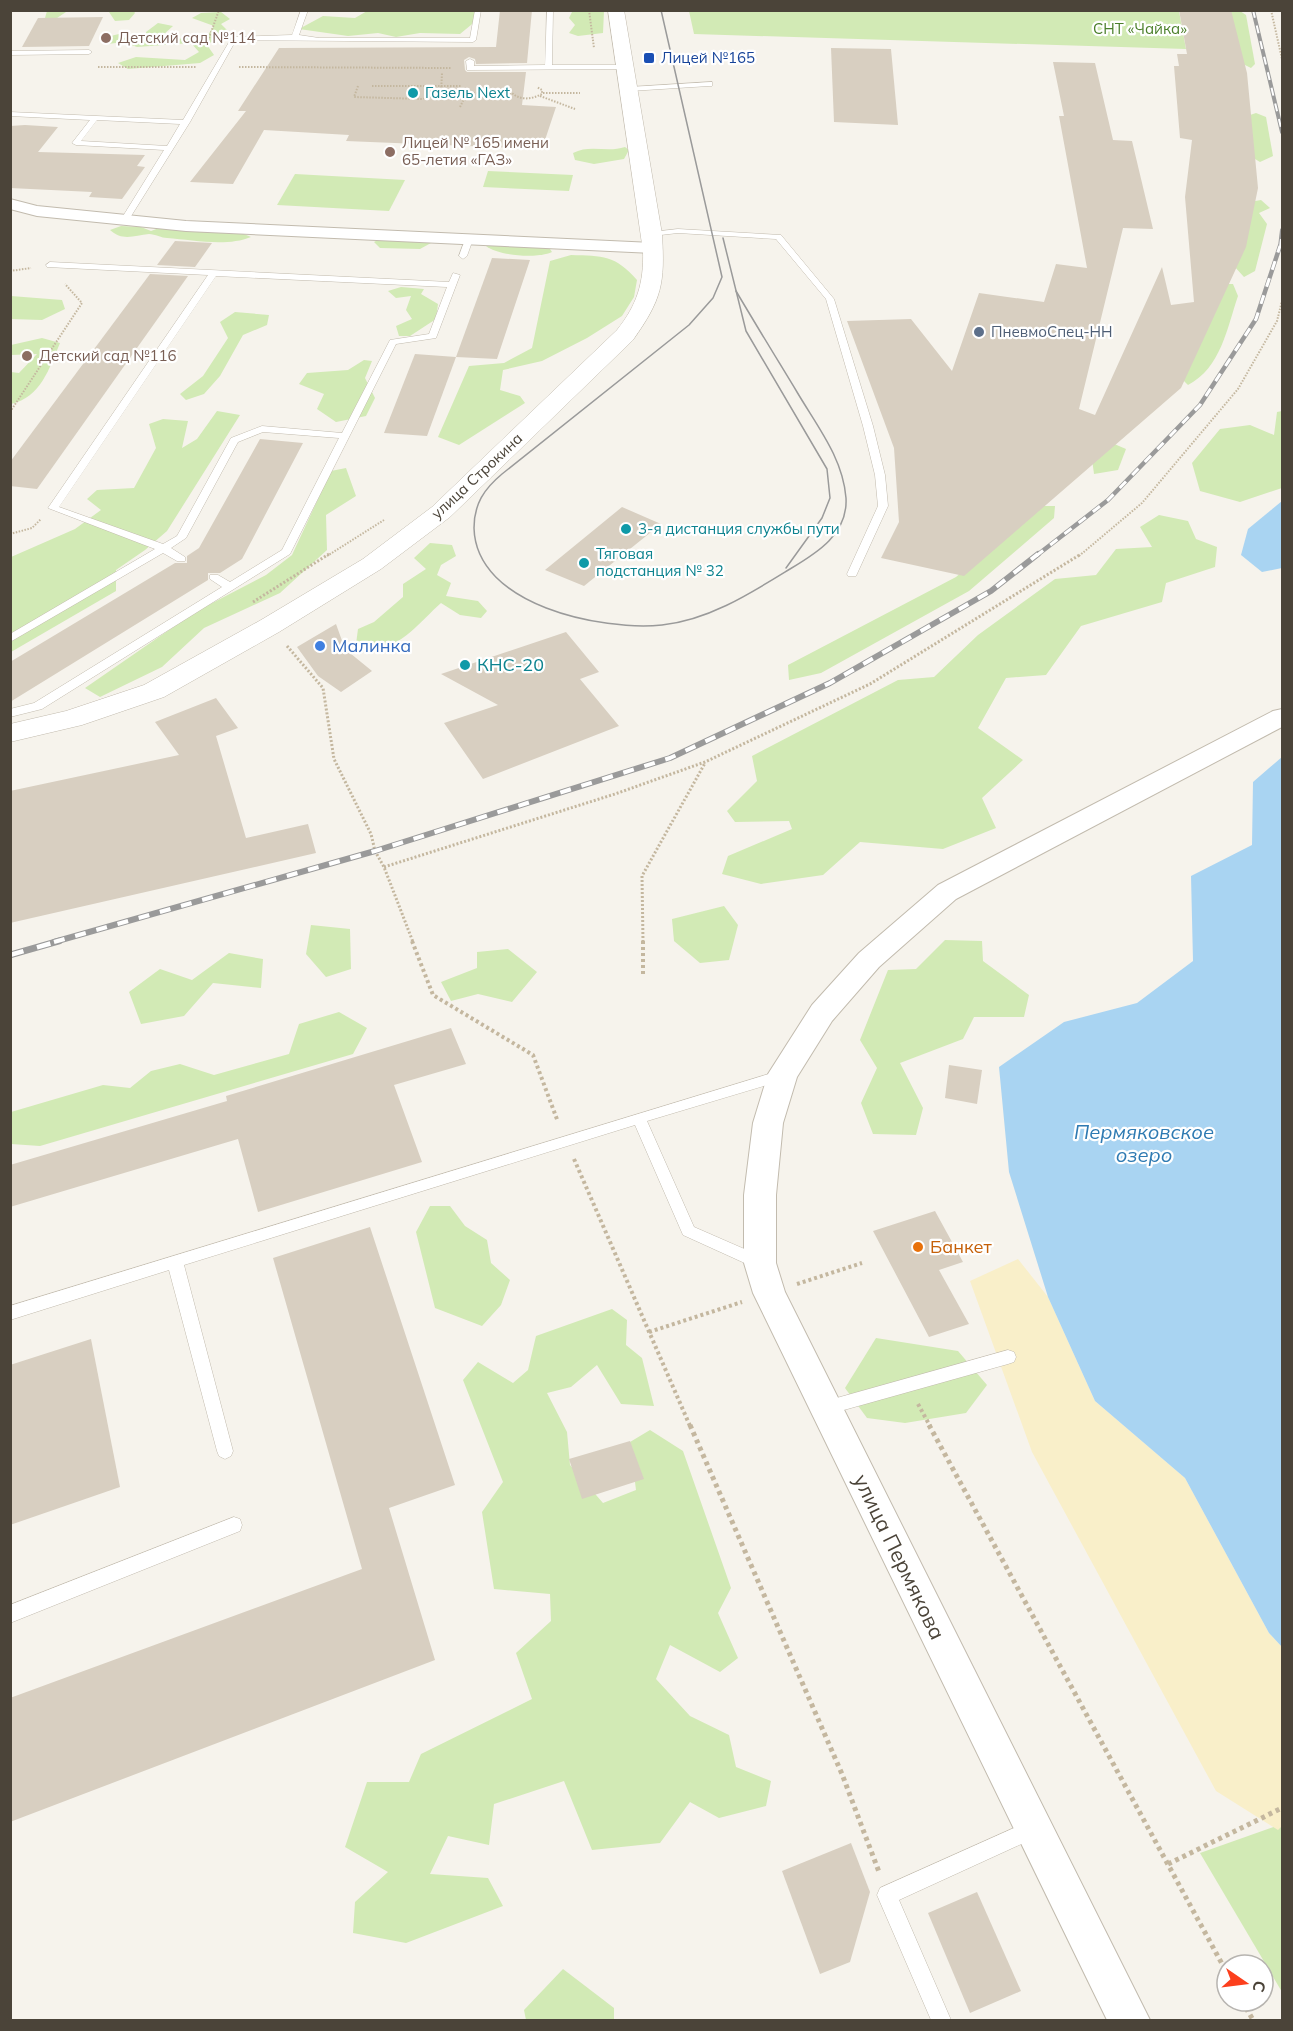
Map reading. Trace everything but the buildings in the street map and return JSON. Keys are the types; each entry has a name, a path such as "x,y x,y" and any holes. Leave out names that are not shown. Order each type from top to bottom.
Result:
{"street":[{"name":"улица Строкина","path":"10,733 72,719 154,691 270,627 372,564 441,512 625,335 642,314 654,284 652,241 616,10"},
{"path":"10,204 37,210 186,226 470,239 652,241"},
{"name":"улица Пермякова","path":"1129,2020 776,1310 760,1263 760,1195 768,1123 783,1074 822,1013 868,960 947,892 1282,717"}],"lane":[{"path":"295,37 305,10"},
{"path":"124,220 186,122 234,38 295,37 319,40 472,44 478,10"},
{"path":"548,67 550,10"},
{"path":"10,53 89,52"},
{"path":"470,65 626,67"},
{"path":"630,89 709,84"},
{"path":"10,114 186,122"},
{"path":"94,119 75,144 170,148"},
{"path":"652,241 678,231 778,237 830,299 868,426 880,475 883,506 852,574"},
{"path":"463,256 470,239"},
{"path":"50,265 452,285"},
{"path":"181,559 163,548 53,508 214,273"},
{"path":"10,713 38,706 286,552 393,342 433,336 456,275"},
{"path":"10,639 181,538 234,440 262,429 345,436"},
{"path":"213,577 230,586"},
{"path":"10,1313 783,1074"},
{"path":"639,1119 688,1231 760,1263"},
{"path":"175,1262 225,1451"},
{"path":"826,1408 1008,1357"},
{"path":"10,1614 234,1525"},
{"path":"941,2020 887,1895 1034,1828"}],"path":[{"path":"589,10 596,67"},
{"path":"1271,10 1282,59"},
{"path":"93,67 470,65"},
{"path":"441,93 442,73"},
{"path":"358,86 354,97 423,99 441,93 513,91 522,98 539,96 575,109"},
{"path":"372,86 464,86"},
{"path":"535,87 543,93"},
{"path":"460,108 467,93"},
{"path":"539,96 543,93 580,93"},
{"path":"384,867 615,794 705,762 870,684 1074,560 1142,503 1238,389 1277,321 1282,301"},
{"path":"10,412 82,303"},
{"path":"10,534 32,528 53,508"},
{"path":"386,519 247,606 270,627 323,688 334,759 371,834 375,851 384,867 432,995 533,1055 566,1141 842,1774 887,1895"},
{"path":"643,977 642,876 705,762"},
{"path":"907,1385 1216,1953"},
{"path":"1168,1864 1282,1808"}],"green space":[{"path":"133,10 135,13 129,20 115,21 109,12 66,12 57,18 45,18 47,11"},
{"path":"573,10 604,11 603,33 578,36 569,33 575,25 569,18"},
{"path":"367,11 478,11 477,20 460,34 420,33 396,37 378,33 348,36 299,29 323,16 355,18"},
{"name":"СНТ «Чайка»","path":"689,11 1179,11 1186,49 694,34"},
{"path":"1230,11 1240,11 1246,15 1255,64 1251,68 1241,63"},
{"path":"221,12 230,19 221,24 228,31 207,45 214,55 200,63 128,69 118,63 136,57 185,60 199,52 191,43 137,47 123,42 108,44 102,38 119,34 128,40 146,41 146,32 158,23 173,26 163,35 176,39 207,36 214,26 192,18 201,13"},
{"path":"1256,113 1266,117 1273,156 1260,162 1250,156 1247,116"},
{"path":"625,147 629,150 624,159 594,164 575,160 573,153 586,149"},
{"path":"488,171 573,175 569,191 483,187"},
{"path":"295,174 405,180 389,211 277,205"},
{"path":"1261,200 1270,208 1259,213 1267,224 1255,271 1244,277 1234,266 1250,202"},
{"path":"121,226 141,227 151,231 159,228 237,231 251,237 231,242 210,242 165,238 149,234 124,237 110,230"},
{"path":"383,237 425,238 431,243 420,249 380,248 374,242"},
{"path":"494,243 548,246 552,252 528,256 509,254 486,246"},
{"path":"571,255 608,258 622,266 637,280 634,297 622,316 587,338 542,361 503,370 500,390 520,396 525,403 459,445 438,437 469,366 504,363 532,348 550,261"},
{"path":"1223,284 1233,284 1238,296 1226,334 1208,368 1188,385 1181,378"},
{"path":"401,287 424,289 421,294 438,304 436,319 410,336 399,336 396,326 412,319 406,310 411,296 396,298 388,291"},
{"path":"11,296 62,300 65,309 42,320 11,319"},
{"path":"235,312 269,315 267,325 243,335 220,376 204,394 186,400 180,394 203,376 228,338 220,322"},
{"path":"42,338 60,343 48,372 30,395 11,404 11,372 19,373 37,354 11,355 11,345"},
{"path":"364,360 372,361 365,378 375,398 366,416 336,422 317,409 324,394 299,384 307,373 348,370"},
{"path":"217,411 240,415 167,531 116,570 116,591 11,652 11,557 75,529 101,510 87,499 97,490 134,488 156,448 149,424 163,419 188,421 182,448 197,439"},
{"path":"1282,411 1282,488 1240,502 1200,491 1192,463 1220,429 1250,425 1274,435 1277,412"},
{"path":"1112,443 1126,449 1118,470 1094,474 1092,459"},
{"path":"346,468 356,496 326,515 327,550 280,593 204,628 162,667 100,697 85,688 195,612 266,575 292,555 331,471"},
{"path":"1036,506 1055,506 1054,518 969,591 821,673 789,680 788,665 956,577"},
{"path":"1159,515 1188,521 1196,539 1217,547 1215,567 1166,583 1162,602 1081,626 1046,675 1006,678 978,728 1023,760 982,798 996,828 943,849 860,842 823,875 761,884 722,874 728,856 792,829 789,821 735,822 727,811 757,781 752,756 898,680 934,677 978,635 1055,579 1096,575 1116,549 1152,547 1140,527"},
{"path":"430,543 452,545 456,556 441,565 437,575 451,583 446,596 478,601 487,611 481,618 460,615 441,603 413,630 392,644 381,648 369,648 356,644 358,629 374,622 403,597 403,584 426,569 414,558"},
{"path":"724,906 738,925 729,960 700,963 674,941 672,919"},
{"path":"311,925 350,929 351,969 326,977 306,954"},
{"path":"945,940 982,941 983,961 1029,995 1024,1017 974,1017 963,1039 900,1063 923,1108 916,1135 873,1134 861,1103 877,1068 860,1040 888,970 916,969"},
{"path":"508,949 537,972 512,1002 478,994 451,1001 441,982 477,968 477,952"},
{"path":"229,953 263,959 261,988 213,983 184,1016 141,1024 129,992 160,969 192,980"},
{"path":"339,1012 367,1028 353,1054 40,1146 11,1144 11,1112 103,1085 130,1088 151,1071 180,1064 214,1075 289,1054 299,1024"},
{"path":"430,1206 450,1206 465,1226 487,1240 491,1263 510,1280 501,1305 482,1326 435,1308 416,1232"},
{"path":"612,1309 627,1320 626,1345 642,1358 654,1406 621,1404 597,1365 571,1387 547,1393 567,1432 570,1465 603,1503 636,1490 630,1442 650,1430 683,1451 731,1588 718,1613 738,1658 720,1672 670,1645 656,1679 690,1716 729,1735 736,1767 771,1781 766,1806 719,1818 690,1802 660,1843 592,1850 564,1781 494,1804 489,1845 448,1836 430,1874 488,1878 503,1906 406,1943 353,1933 355,1902 388,1872 345,1847 367,1782 409,1782 421,1754 532,1699 516,1653 551,1621 550,1594 494,1589 482,1512 503,1482 463,1380 478,1362 513,1383 528,1370 536,1336"},
{"path":"876,1338 958,1351 987,1385 966,1413 905,1423 867,1418 845,1388"},
{"path":"1282,1824 1282,1992 1275,1980 1275,1953 1259,1953 1200,1853"},
{"path":"563,1969 614,2008 614,2020 526,2020 524,2010"}],"sand":[{"path":"1018,1259 1048,1297 1095,1401 1185,1478 1269,1633 1282,1647 1282,1826 1278,1830 1216,1791 1032,1452 970,1281"}],"water":[{"path":"1282,501 1282,568 1262,572 1241,555 1248,529"},
{"name":"Пермяковское озеро","path":"1282,757 1282,1647 1269,1633 1185,1478 1095,1401 1048,1297 1009,1172 999,1067 1064,1022 1137,1003 1193,961 1191,876 1252,845 1253,782"}],"tram line":[{"path":"661,10 722,277 713,298 689,325 502,474 485,491 474,519 480,555 496,577 519,595 546,608 577,618 637,626 679,622 713,611 760,587 820,549 836,532 842,522 846,498 840,469 821,430 736,291"},
{"path":"723,238 736,291"},
{"path":"736,291 746,331 827,469 830,498 822,518 786,568"}],"railway":[{"path":"1253,10 1282,132"},
{"path":"1280,247 1282,230"},
{"path":"1036,556 1108,500 1200,405 1256,319 1280,246"},
{"path":"54,942 375,851 670,758 830,683 991,591 1038,554"},
{"path":"10,955 59,941"}],"place":[{"name":"Детский сад №114","path":"106,38"},
{"name":"Лицей №165","path":"649,58"},
{"name":"Газель Next","path":"413,93"},
{"name":"Лицей № 165 имени 65-летия «ГАЗ»","path":"390,152"},
{"name":"ПневмоСпец-НН","path":"979,332"},
{"name":"Детский сад №116","path":"27,356"},
{"name":"3-я дистанция службы пути","path":"626,529"},
{"name":"Тяговая подстанция № 32","path":"584,563"},
{"name":"Малинка","path":"320,646"},
{"name":"КНС-20","path":"465,665"},
{"name":"Банкет","path":"918,1247"}]}
